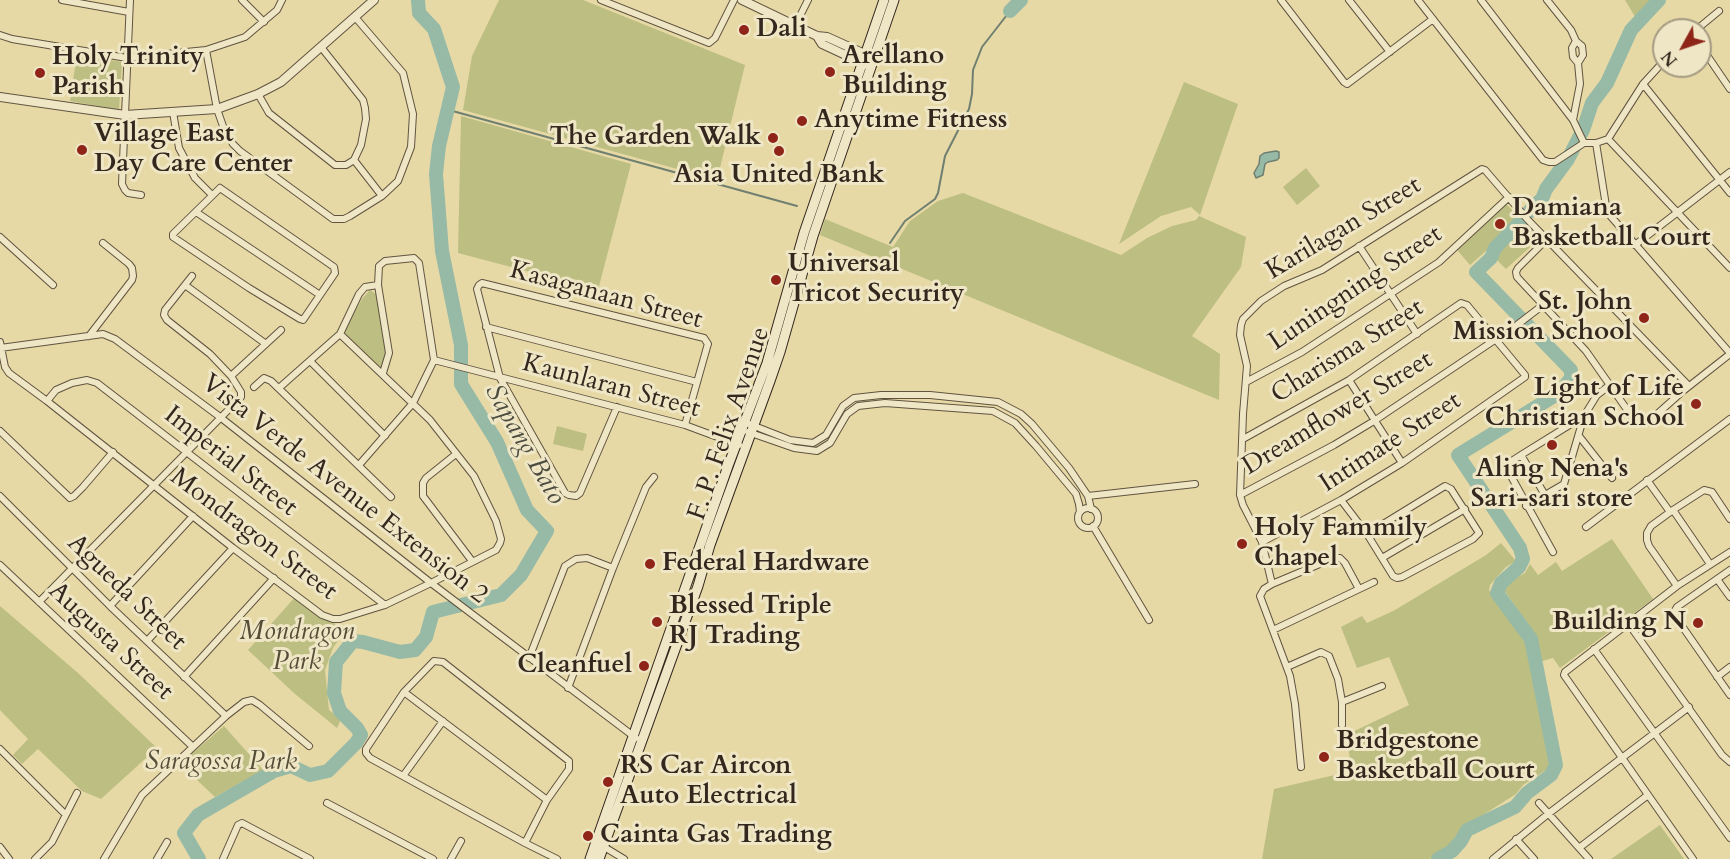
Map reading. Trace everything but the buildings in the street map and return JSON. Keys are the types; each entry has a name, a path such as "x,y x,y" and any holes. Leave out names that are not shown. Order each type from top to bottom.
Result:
{"main road":[{"name":"F. P. Felix Avenue","path":"868,61 884,0"},
{"name":"F. P. Felix Avenue","path":"590,859 599,844 638,739 747,428 801,243 868,61 894,0"},
{"name":"F. P. Felix Avenue","path":"598,859 599,844"}],"street":[{"path":"62,0 129,12"},
{"path":"129,0 122,184 128,193 141,195"},
{"path":"242,0 264,21"},
{"path":"0,35 127,58 206,50 245,37 277,10 282,0"},
{"path":"0,98 125,115 217,109 258,94 281,82 374,0"},
{"path":"601,0 706,42 711,42 715,38 734,0"},
{"path":"742,0 817,36 827,37 849,52 868,61"},
{"path":"795,26 807,0"},
{"path":"1281,0 1344,82 1349,83 1433,19"},
{"path":"1349,0 1390,52"},
{"path":"1418,0 1543,160 1555,162 1568,155 1574,151 1581,139"},
{"path":"1481,0 1574,120 1581,139"},
{"path":"1547,0 1582,46 1583,55 1578,63 1580,84 1574,120"},
{"path":"1711,18 1719,11"},
{"path":"206,50 217,109 224,129 233,144 333,219 338,220 351,216 382,196 398,181 411,147 413,114 403,73 356,17"},
{"path":"258,94 269,113 335,165 346,165 354,160 361,145 366,108 363,100 321,47"},
{"path":"1712,63 1730,89"},
{"path":"1581,139 1596,143 1608,139 1643,84 1652,74"},
{"path":"1643,84 1730,193"},
{"path":"172,112 178,148 195,178 212,195"},
{"path":"1608,139 1730,268"},
{"path":"1547,238 1518,268 1517,277 1586,351 1635,421 1641,424 1647,423 1730,354 1605,208 1596,143"},
{"path":"354,160 382,196"},
{"name":"Karilagan Street","path":"1246,382 1248,366 1240,335 1243,320 1261,301 1284,286 1322,270 1482,169 1509,197"},
{"path":"1635,244 1730,172"},
{"path":"221,189 334,267 335,273 302,320 173,238 173,234 212,195 221,189"},
{"path":"1509,197 1528,220 1689,386"},
{"name":"Luningning Street","path":"1246,382 1302,352 1439,262 1509,197"},
{"path":"196,212 320,295"},
{"path":"0,237 53,285"},
{"path":"89,336 133,276 129,264 103,243"},
{"path":"1359,246 1417,334"},
{"path":"359,465 413,404 434,360 419,263 414,258 385,261 379,266 378,285 389,353 382,373"},
{"path":"39,602 241,397 241,392 231,376 210,354 165,318 165,310 192,276"},
{"name":"Kasaganaan Street","path":"486,327 477,289 482,283 704,338 708,344 685,424"},
{"path":"184,285 266,344"},
{"path":"279,388 340,334 359,294 365,287 378,285"},
{"name":"Charisma Street","path":"1243,440 1349,380 1461,303 1467,305 1495,339"},
{"name":"Dreamflower Street","path":"1240,495 1334,446 1374,421 1543,305"},
{"path":"617,407 580,493 576,496 568,495 500,378 486,327 697,382"},
{"path":"231,376 281,330"},
{"name":"Vista Verde Avenue Extension 2","path":"0,346 103,334 116,339 220,417 568,688 638,739"},
{"name":"Mondragon Street","path":"0,346 5,367 9,373 47,400 233,548 322,615 340,619 385,605 431,583 496,550 501,539 496,520 474,476 430,420 340,334"},
{"name":"Intimate Street","path":"1262,542 1341,500 1402,463 1525,377 1495,339"},
{"name":"Kaunlaran Street","path":"434,360 685,424 741,445"},
{"path":"310,361 385,436"},
{"path":"254,387 267,378 391,497"},
{"path":"1349,380 1402,463"},
{"name":"Imperial Street","path":"47,400 56,390 72,383 87,381 97,383 385,605"},
{"path":"1246,382 1240,495 1262,542 1272,584"},
{"path":"1526,506 1564,484 1584,416 1597,395 1610,385"},
{"path":"881,395 930,395 998,402 1021,414 1047,441 1088,496 1091,509 1096,513 1098,519 1093,526 1084,527 1080,524 1076,494 1015,423 993,411 885,403 858,406 847,414 830,443 817,451 794,448 747,428 813,444 826,435 843,406 854,398 881,395"},
{"path":"928,406 930,395"},
{"path":"1015,423 1021,414"},
{"path":"1553,552 1506,470 1506,465 1584,416"},
{"path":"1586,527 1730,419"},
{"path":"0,431 70,498 83,487 113,452"},
{"path":"1579,435 1612,478"},
{"path":"456,454 426,478 423,483 423,496 472,561"},
{"path":"1521,455 1545,495"},
{"path":"568,688 646,487 654,477"},
{"path":"1647,480 1710,564"},
{"path":"1088,496 1195,484"},
{"path":"1341,500 1367,534 1393,576 1397,578 1473,539 1479,533 1451,489 1442,487 1367,534"},
{"path":"1677,586 1649,546 1647,533 1651,526 1698,494 1708,490 1712,492 1730,519"},
{"name":"Agueda Street","path":"0,496 110,606 226,716"},
{"path":"1080,512 1091,509"},
{"path":"1382,558 1465,509"},
{"path":"110,606 193,516"},
{"path":"1093,526 1149,620"},
{"path":"147,641 233,548"},
{"path":"1692,859 1565,678 1565,672 1677,586 1730,552"},
{"path":"529,658 565,566 576,560 587,558 613,568"},
{"path":"1301,767 1295,704 1287,667 1260,596 1264,589 1272,584 1334,558 1340,558 1345,562 1359,589"},
{"name":"Augusta Street","path":"0,565 193,747"},
{"path":"1730,570 1677,607 1674,612 1730,695"},
{"path":"184,677 274,578"},
{"path":"1717,579 1730,597"},
{"path":"1273,630 1374,582"},
{"path":"1628,623 1722,755 1730,762"},
{"path":"1594,649 1730,838"},
{"path":"1287,667 1321,652 1329,656 1338,679 1342,702 1342,725"},
{"path":"525,843 547,800 569,769 570,764 567,759 443,662 437,660 432,662 404,692 366,748 366,753 370,758 525,843 557,859"},
{"path":"1717,677 1730,667"},
{"path":"1342,702 1382,686"},
{"path":"404,692 547,800"},
{"path":"104,859 142,795 244,702 252,700 260,705 309,746"},
{"path":"1493,859 1548,814 1689,707"},
{"path":"403,776 443,721"},
{"path":"0,749 65,814"},
{"path":"34,859 52,843 77,793"},
{"path":"1579,848 1648,795"},
{"path":"327,803 433,859"},
{"path":"1539,803 1589,859"},
{"path":"223,859 238,825 242,823 310,859"},
{"path":"1516,839 1534,859"},
{"path":"451,859 461,841"},
{"path":"157,859 167,842"},
{"path":"599,844 624,859"},
{"path":"0,847 9,859"}],"green space":[{"path":"499,0 583,0 745,65 717,180 463,110 472,56"},
{"path":"1625,0 1655,0 1637,20"},
{"path":"77,54 122,62 119,110 70,101"},
{"path":"1184,82 1238,104 1200,215 1191,207 1161,216 1119,244"},
{"path":"461,116 631,164 598,290 458,253"},
{"path":"1306,168 1320,186 1297,205 1283,187"},
{"path":"963,193 1121,255 1147,238 1172,226 1196,220 1199,216 1246,237 1241,267 1192,336 1220,354 1219,400 820,235 825,219 893,247 910,221 938,201"},
{"path":"1506,204 1540,238 1506,269 1487,250 1470,265 1457,250"},
{"path":"370,290 376,294 386,350 381,369 342,334 362,299"},
{"path":"557,426 587,434 583,451 553,444"},
{"path":"1612,539 1653,599 1560,668 1553,658 1539,662 1537,637 1504,590 1510,581 1525,573 1530,564 1538,575 1556,562 1562,571"},
{"path":"1501,543 1516,561 1506,567 1490,585 1489,590 1525,642 1549,761 1546,770 1523,785 1516,794 1464,827 1443,853 1429,859 1262,859 1274,789 1352,771 1346,735 1409,705 1389,657 1357,668 1341,627 1362,616 1367,623 1395,610 1486,555"},
{"name":"Mondragon Park","path":"296,596 328,621 334,621 340,638 333,648 325,670 329,710 341,719 337,728 295,694 248,650"},
{"path":"0,606 78,673 157,748 101,799 82,791 38,749 22,764 13,755 28,739 0,710"},
{"name":"Saragossa Park","path":"224,726 263,770 215,797 180,764"},
{"path":"1660,825 1684,859 1611,859"}],"shaded area":[{"path":"1279,152 1279,158 1265,164 1263,175 1256,178 1254,173 1260,156"}],"waterway":[{"name":"Sapang Bato","path":"199,859 184,833 198,815 274,771 291,766 310,775 328,771 356,743 361,735 340,711 334,693 336,662 353,641 400,652 415,650 426,637 433,612 501,595 521,575 547,531 527,510 497,442 461,384 461,345 442,251 436,174 439,146 453,87 434,29 419,13 418,0"},
{"path":"1010,11 1021,0"},
{"path":"1438,859 1452,851 1467,830 1515,807 1527,793 1551,775 1556,765 1531,639 1497,593 1501,583 1519,567 1523,559 1520,548 1458,455 1559,393 1571,378 1571,370 1476,272 1491,258 1495,248 1542,199 1546,189 1568,159 1583,130 1592,103 1607,83 1631,30 1659,0"},
{"path":"890,243 905,221 935,199 945,156 969,109 973,70 982,47 1010,11"},
{"path":"449,110 797,206"}],"place":[{"name":"Dali","path":"744,30"},
{"name":"Arellano Building","path":"830,72"},
{"name":"Holy Trinity Parish","path":"40,73"},
{"name":"Anytime Fitness","path":"802,121"},
{"name":"The Garden Walk","path":"773,138"},
{"name":"Village East Day Care Center","path":"82,150"},
{"name":"Asia United Bank","path":"779,151"},
{"name":"Damiana Basketball Court","path":"1500,224"},
{"name":"Universal Tricot Security","path":"776,280"},
{"name":"St. John Mission School","path":"1644,318"},
{"name":"Light of Life Christian School","path":"1696,404"},
{"name":"Aling Nena's Sari-sari store","path":"1552,445"},
{"name":"Holy Fammily Chapel","path":"1242,544"},
{"name":"Federal Hardware","path":"650,564"},
{"name":"Blessed Triple RJ Trading","path":"657,622"},
{"name":"Building N","path":"1698,623"},
{"name":"Cleanfuel","path":"644,666"},
{"name":"Bridgestone Basketball Court","path":"1324,757"},
{"name":"RS Car Aircon Auto Electrical","path":"608,782"},
{"name":"Cainta Gas Trading","path":"588,836"}]}
